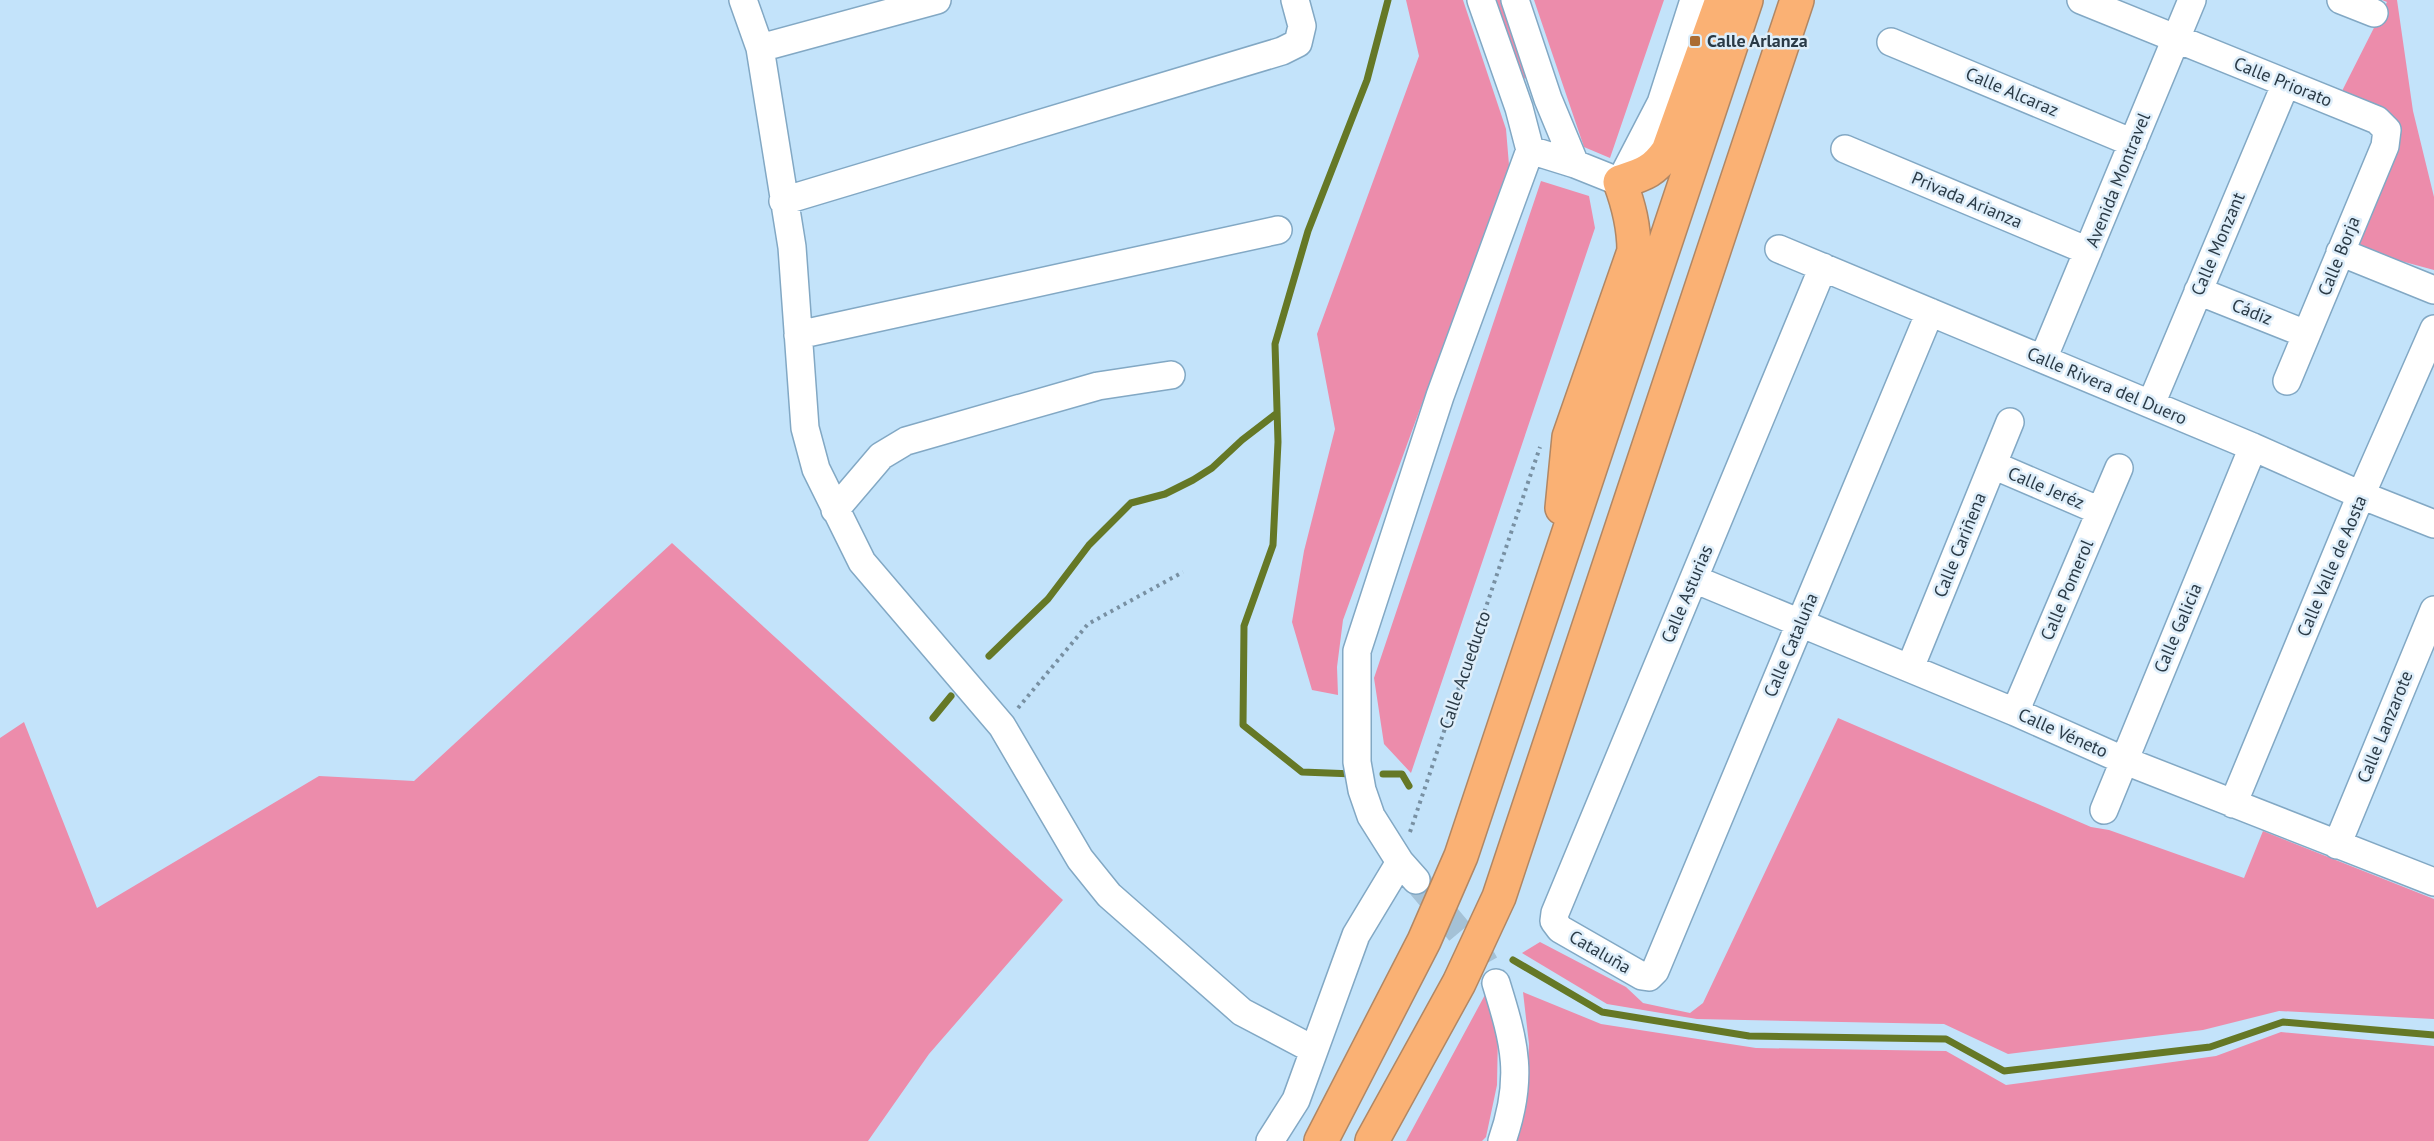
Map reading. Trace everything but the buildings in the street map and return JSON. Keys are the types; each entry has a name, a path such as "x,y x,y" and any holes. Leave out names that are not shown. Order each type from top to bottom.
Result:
{"highway":[{"path":"1556,568 1569,437 1634,251 1634,227 1629,204 1620,182 1640,176 1657,167 1668,151 1722,0"},
{"path":"1321,1141 1424,942 1461,856 1746,0"},
{"path":"1372,1141 1459,983 1498,897 1797,2"}],"street":[{"path":"742,0 760,48 792,247 805,428 816,468 862,561 1002,726 1080,859 1109,895 1242,1012 1314,1050"},
{"path":"760,48 937,0"},
{"path":"783,201 1282,51 1298,43 1302,26 1295,0"},
{"path":"1270,1141 1296,1100 1356,935 1408,871 1371,816 1362,790 1357,762 1357,651 1440,396 1530,150 1519,108 1481,0"},
{"path":"1515,0 1548,99 1575,164"},
{"path":"1530,150 1575,164 1620,182 1661,103 1694,0"},
{"name":"Calle Priorato","path":"2082,0 2377,120 2387,130"},
{"name":"Avenida Montravel","path":"2043,359 2192,0"},
{"path":"2341,0 2374,13"},
{"name":"Calle Alcaraz","path":"1891,42 2133,143"},
{"name":"Calle Monzant","path":"2151,404 2286,83"},
{"path":"1519,108 1525,98 1536,94 1548,99"},
{"name":"Calle Borja","path":"2287,381 2385,146 2387,130"},
{"name":"Privada Arianza","path":"1845,148 2088,251"},
{"path":"798,335 1278,230"},
{"name":"Calle Rivera del Duero","path":"1779,249 2434,524"},
{"path":"2340,252 2434,290"},
{"name":"Calle Asturias","path":"1554,921 1555,913 1823,267"},
{"name":"Cádiz","path":"2198,291 2306,334"},
{"name":"Calle Cataluña","path":"1649,977 1655,971 1930,312"},
{"name":"Calle Valle de Aosta","path":"2233,804 2361,495 2434,329"},
{"path":"835,510 881,456 906,441 1098,386 1171,375"},
{"name":"Calle Cariñena","path":"1910,668 2010,422"},
{"name":"Calle Galicia","path":"2104,810 2253,447"},
{"name":"Calle Jeréz","path":"1993,465 2100,511"},
{"name":"Calle Pomerol","path":"2015,712 2118,468"},
{"name":"Calle Véneto","path":"1694,579 2015,712 2123,760 2434,882"},
{"name":"Calle Lanzarote","path":"2337,845 2427,648 2434,610"},
{"name":"Cataluña","path":"1554,921 1560,928 1642,976 1649,977"},
{"path":"1496,983 1512,1035 1516,1082 1509,1122 1502,1141"}],"path":[{"name":"Calle Acueducto","path":"1408,871 1543,437"},
{"path":"1002,726 1088,624 1183,572"}],"shaded area":[{"path":"1406,0 1463,0 1506,129 1509,165 1343,620 1337,667 1338,695 1312,690 1292,622 1304,551 1335,429 1317,334 1419,56"},
{"path":"1492,0 1503,0 1529,77 1519,80"},
{"path":"1534,0 1664,0 1610,158 1584,147"},
{"path":"2382,0 2397,0 2413,111 2434,197 2434,270 2349,247 2396,139 2341,93 2387,2"},
{"path":"1541,181 1589,196 1595,228 1411,773 1384,744 1374,678"},
{"path":"672,543 1063,900 929,1054 868,1141 0,1141 0,738 24,722 97,908 319,776 414,781"},
{"path":"1838,718 2091,827 2109,830 2244,878 2263,831 2434,899 2434,1019 2279,1011 2203,1030 2008,1054 1944,1024 1697,1019 1607,1004 1522,953 1540,942 1626,987 1643,1003 1690,1013 1703,1003"},
{"path":"1523,992 1601,1024 1756,1048 1946,1051 2006,1085 2216,1056 2281,1032 2434,1046 2434,1141 1513,1141 1527,1086 1529,1044"},
{"path":"1486,993 1498,1033 1497,1085 1486,1137 1482,1141 1406,1141"}],"waterway":[{"path":"1354,774 1302,772 1243,725 1244,626 1273,545 1278,442 1275,344 1308,231 1367,80 1388,0"},
{"path":"989,656 1048,599 1089,545 1131,503 1165,494 1193,480 1212,468 1242,440 1277,413"},
{"path":"933,718 951,696"},
{"path":"1383,774 1402,774 1409,786"},
{"path":"1513,960 1602,1012 1749,1036 1946,1039 2004,1071 2210,1047 2283,1022 2434,1035"}],"tunnel":[{"path":"1416,880 1483,960 1496,983"}],"place":[{"name":"Calle Arlanza","path":"1695,41"}]}
